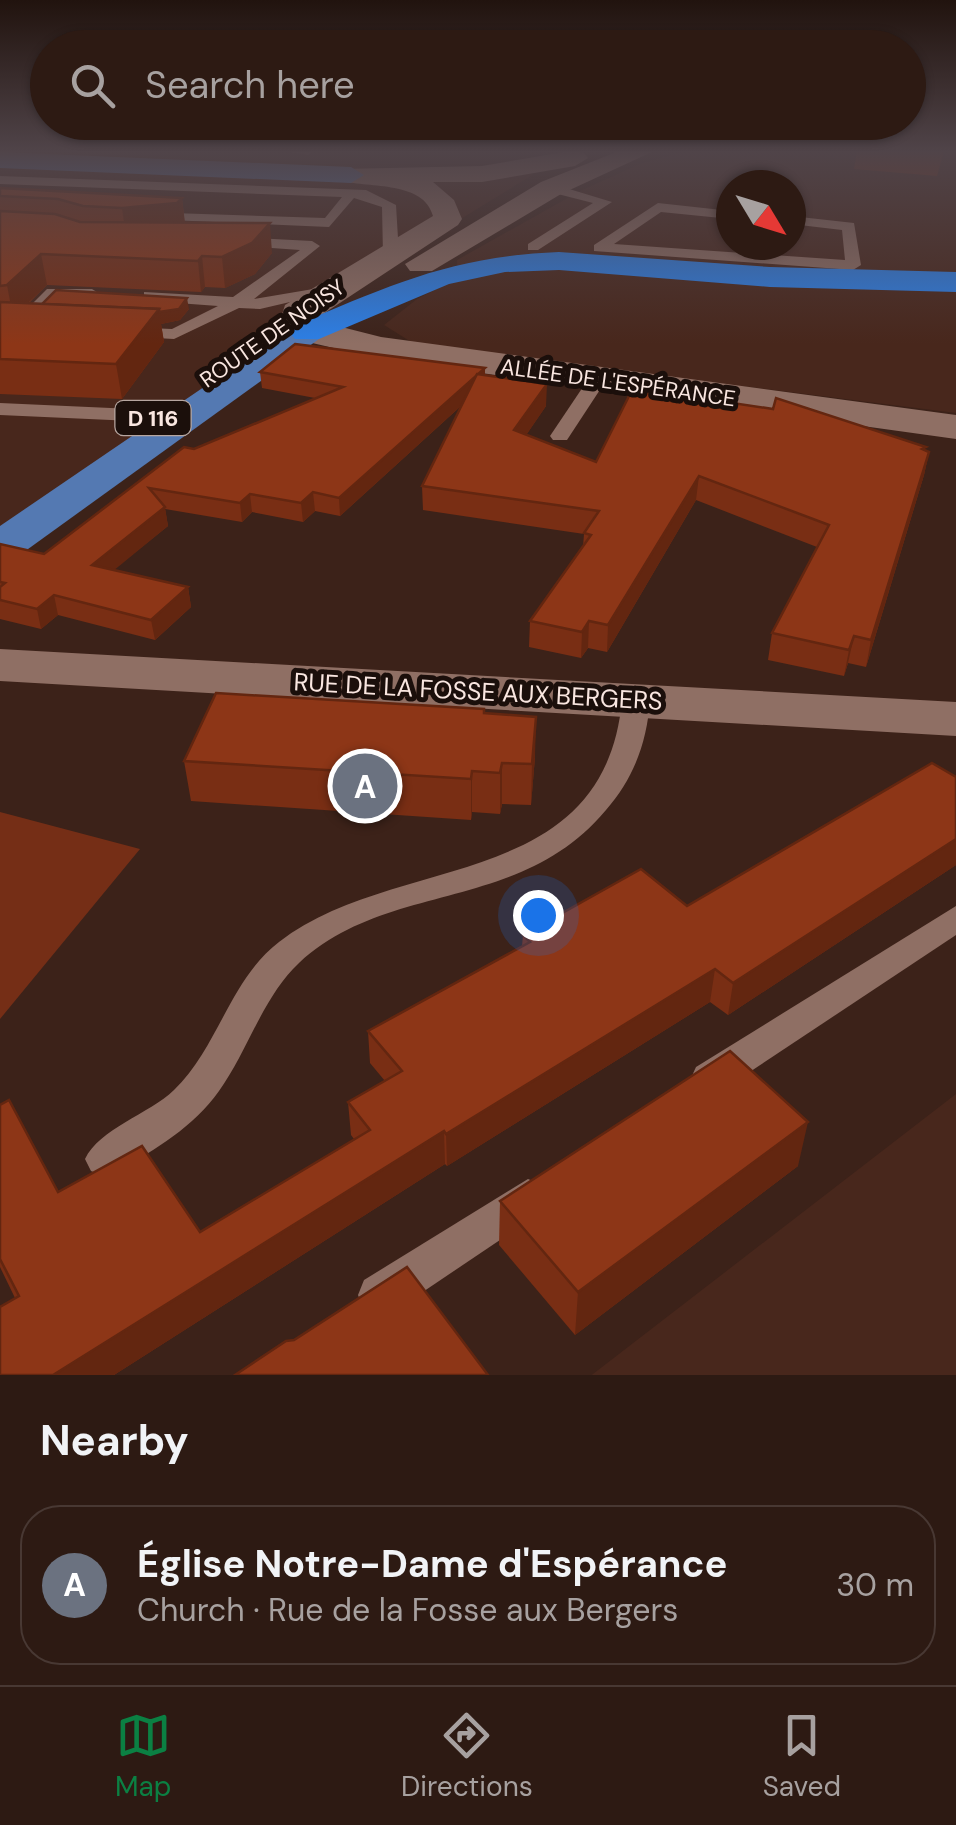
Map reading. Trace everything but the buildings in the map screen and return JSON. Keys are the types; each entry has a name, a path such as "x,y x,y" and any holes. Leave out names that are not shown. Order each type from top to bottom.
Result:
{"highway":[{"path":"310,312 519,255 770,277 956,282"}],"main road":[{"name":"ROUTE DE NOISY","path":"7,541 27,508 155,416 391,255 440,226 448,215"},
{"name":"D 116","path":"310,312 485,215"},
{"name":"ROUTE DE NOISY","path":"7,541 310,312"},
{"name":"ALLÉE DE L'ESPÉRANCE","path":"310,312 598,379 850,422 956,428"},
{"name":"RUE DE LA FOSSE AUX BERGERS","path":"0,665 956,719"}],"lane":[{"path":"148,215 330,223 334,215"},
{"path":"262,220 266,215"},
{"path":"390,215 391,255"},
{"path":"519,255 584,215"},
{"path":"647,215 599,248 651,253 716,234"},
{"path":"651,253 657,215"},
{"path":"678,215 716,229"},
{"path":"284,245 303,222"},
{"path":"806,222 849,226 853,265 806,257"},
{"path":"113,332 171,334 203,326 304,258 312,246 213,241"},
{"path":"0,326 28,328 53,292 238,300 310,312"},
{"path":"560,436 598,379"},
{"path":"0,409 155,416"},
{"path":"105,1159 158,1126 204,1083 258,986 291,951 351,914 477,882 536,856 587,819 634,740 636,700"},
{"path":"673,1103 956,918"},
{"path":"340,1320 557,1179"}],"shaded area":[{"path":"0,215 467,215 391,262 0,547"},
{"path":"537,215 716,215 716,260 806,260 806,215 956,215 956,413 416,345 384,325 417,299 458,278 457,260"},
{"path":"0,812 140,849 0,1019"},
{"path":"956,1094 956,1375 592,1375 593,1374"}],"place":[{"name":"Église Notre-Dame d'Espérance","path":"365,786"}]}
